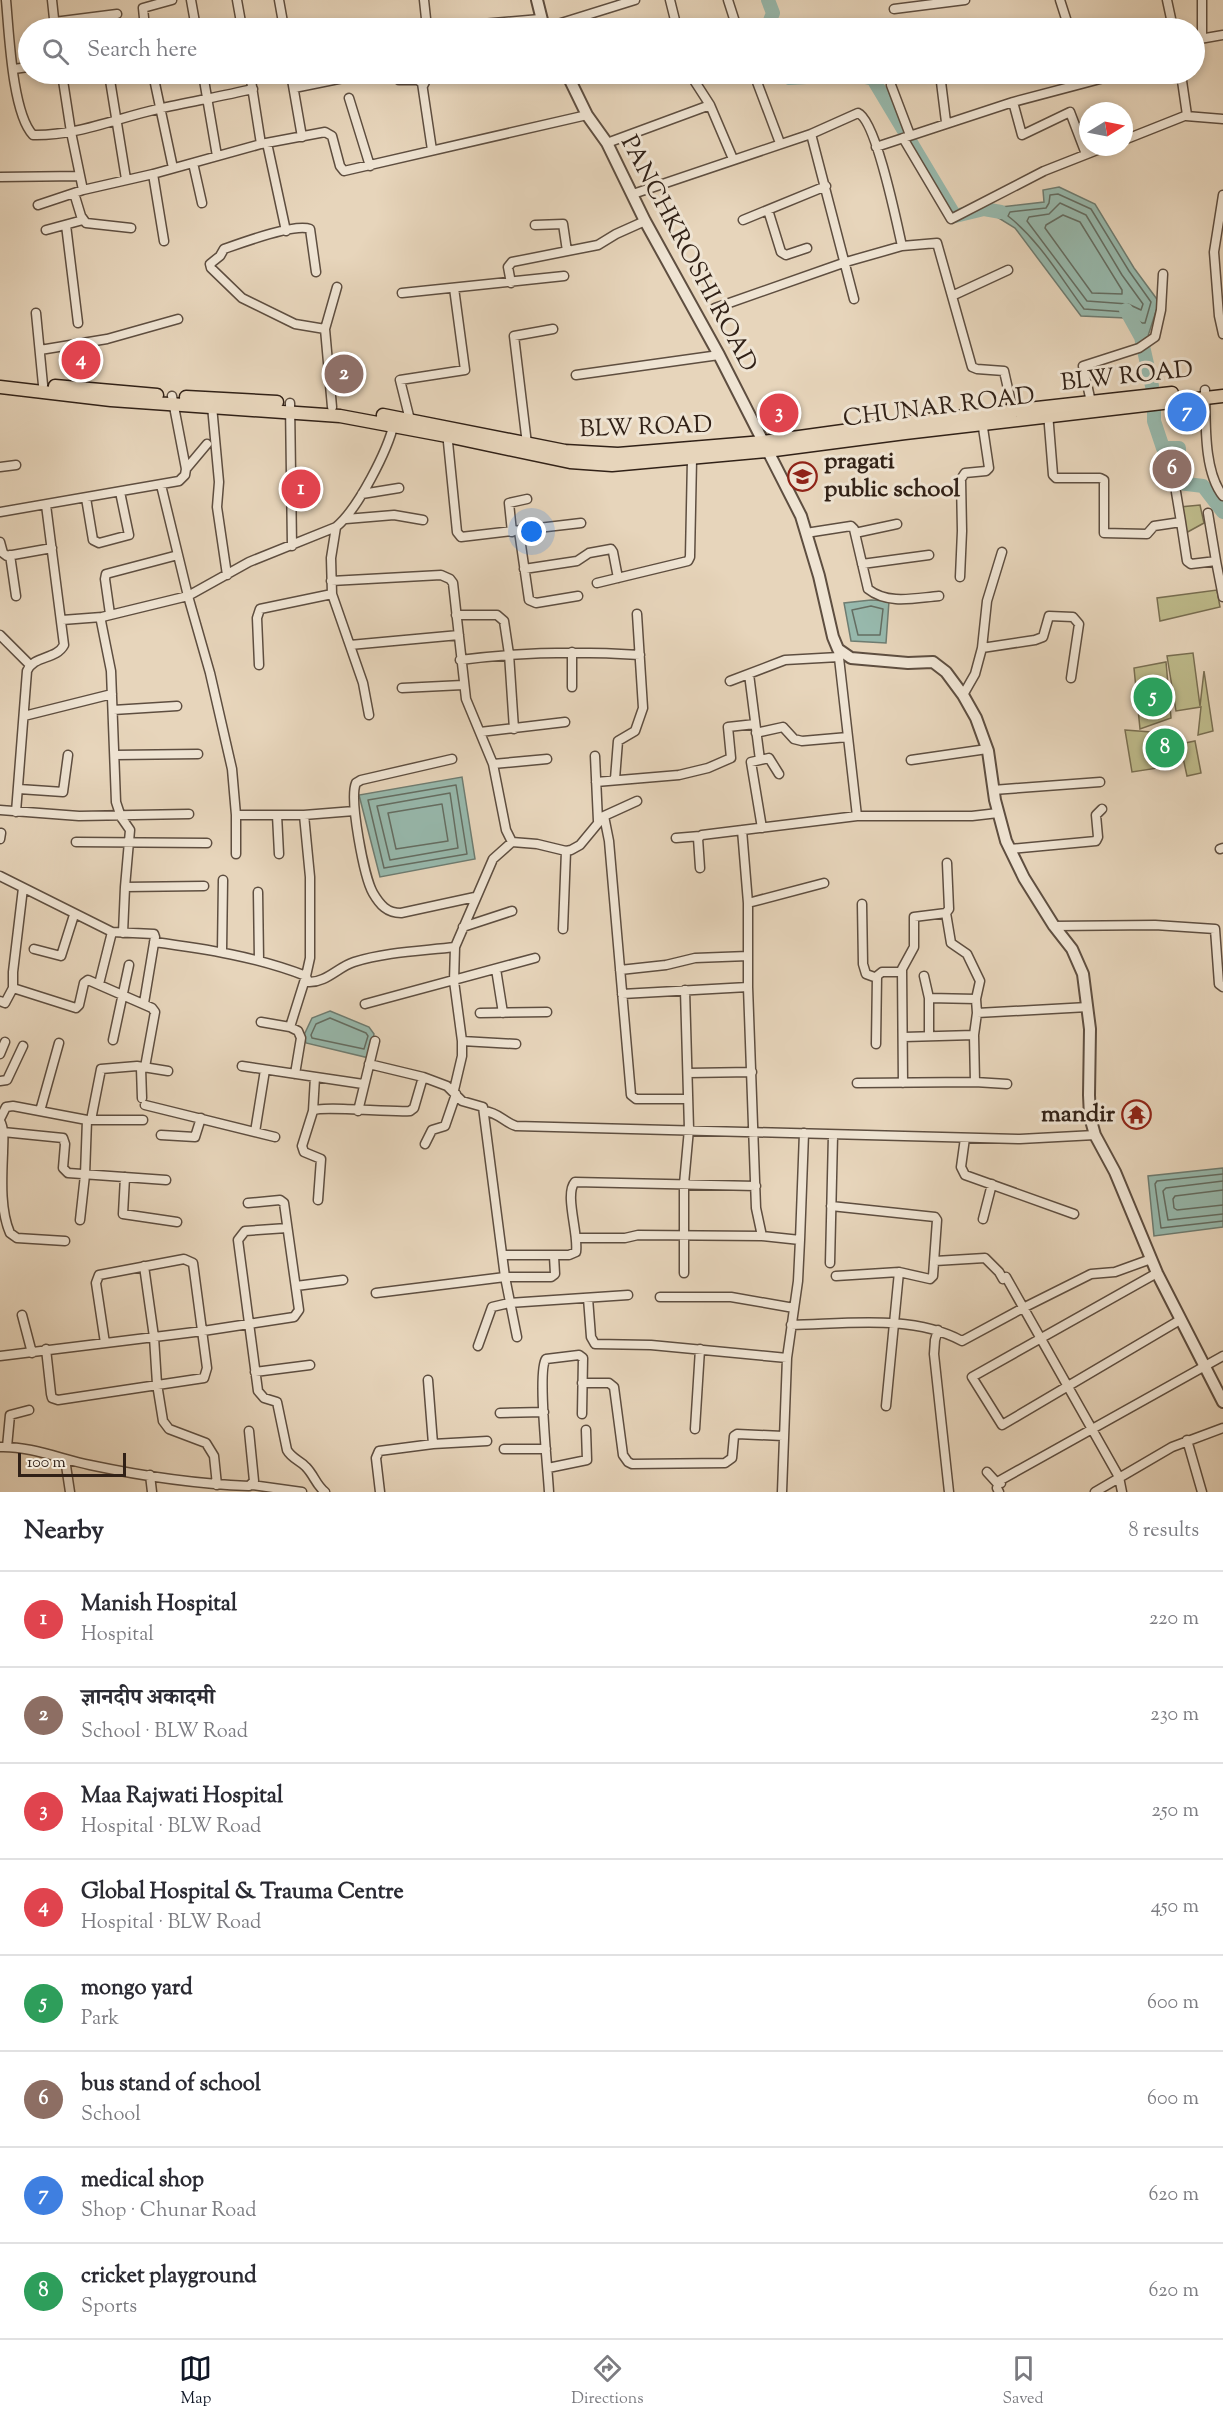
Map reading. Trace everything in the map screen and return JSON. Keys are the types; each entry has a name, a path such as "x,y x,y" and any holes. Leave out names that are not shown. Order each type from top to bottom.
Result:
{"main road":[{"name":"BLW ROAD","path":"0,380 173,400 290,407 332,407 394,421 410,420 447,431 565,452 618,454 765,447 901,423 982,420 1013,411 1048,412 1091,402 1146,400 1206,393 1223,388"},
{"path":"0,387 111,400 173,400 212,406 290,407 394,421 447,431 528,454 591,464 634,464 692,459 765,447"},
{"path":"1206,393 1223,396"},
{"name":"CHUNAR ROAD","path":"982,420 1146,400"}],"street":[{"path":"6,0 19,103 31,133 37,135 71,132 117,122 160,108 253,89"},
{"path":"52,0 54,18"},
{"path":"144,18 142,8 172,0"},
{"path":"191,0 194,18"},
{"path":"237,0 240,18"},
{"path":"279,0 282,18"},
{"path":"424,0 426,18"},
{"path":"537,0 541,18"},
{"path":"569,18 635,0"},
{"path":"670,0 674,18"},
{"path":"894,9 965,0"},
{"path":"1060,0 1066,18"},
{"path":"1167,0 1171,18"},
{"path":"1200,18 1202,0"},
{"path":"731,1 735,18"},
{"path":"94,18 117,14"},
{"path":"1205,38 1223,35"},
{"path":"14,69 18,68"},
{"path":"64,84 83,190"},
{"path":"111,84 126,179"},
{"path":"155,84 173,168"},
{"path":"205,84 217,156"},
{"path":"252,84 286,231"},
{"path":"293,84 302,137"},
{"path":"294,88 314,84"},
{"name":"PANCHKROSHI ROAD","path":"572,84 587,115 607,143 645,221 719,356 801,516 838,653"},
{"path":"696,84 710,105 733,159"},
{"path":"758,84 780,143"},
{"path":"941,84 946,122"},
{"path":"876,147 1066,84"},
{"path":"1182,84 1188,113 1186,116"},
{"path":"891,85 907,136 951,219 1044,171 1081,156"},
{"path":"423,86 432,150"},
{"path":"349,99 370,166"},
{"path":"1012,102 1022,135 1070,112 1079,136"},
{"path":"607,143 710,105"},
{"path":"633,194 811,134 858,113 866,120 876,147 902,246"},
{"path":"38,205 83,190 153,174 264,143 328,132 332,136 344,171 587,115"},
{"path":"1133,137 1186,116 1223,119"},
{"path":"811,134 854,299"},
{"path":"193,163 202,203"},
{"path":"153,174 164,241"},
{"path":"0,177 80,176"},
{"path":"743,220 826,186"},
{"path":"74,193 83,220"},
{"path":"1223,195 1214,252 1219,316 1223,334"},
{"path":"768,210 781,252 786,255 807,248"},
{"path":"46,230 83,220 131,228"},
{"path":"511,283 508,267 512,262 605,242 616,234 645,221"},
{"path":"536,225 563,224 567,251"},
{"path":"66,225 78,323"},
{"path":"316,272 310,229 305,227 224,249 210,266 242,298 295,324 325,329"},
{"path":"715,308 846,262 902,246 937,243 954,295 972,367 1004,371 1013,411"},
{"path":"954,295 1008,270"},
{"path":"1091,402 1084,364 1142,346 1156,334 1161,310 1163,274"},
{"path":"402,293 564,276"},
{"path":"332,407 325,329 337,287"},
{"path":"410,420 400,380 465,370 453,288"},
{"path":"36,313 43,385"},
{"path":"40,350 107,339 178,319"},
{"path":"527,444 514,336 553,329"},
{"path":"576,375 719,356"},
{"path":"1206,393 1207,451 1218,489 1223,496"},
{"path":"173,400 186,469"},
{"path":"212,406 219,482 217,507 227,575"},
{"path":"290,407 292,546"},
{"path":"1048,412 1053,475 1056,478 1100,478 1104,480 1104,533 1147,534 1154,526 1181,522"},
{"path":"960,577 961,479 965,474 986,471 989,468 982,420"},
{"path":"62,620 106,616 188,596 249,561 336,527 346,519 362,494 389,441 394,421"},
{"path":"447,431 458,535 465,537 581,523"},
{"path":"0,512 179,481 207,444"},
{"path":"597,583 685,563 690,557 692,459"},
{"path":"0,467 16,465"},
{"path":"160,485 210,673 232,769 236,815 236,854"},
{"path":"362,494 399,488"},
{"path":"86,498 93,540 99,543 129,535 120,492"},
{"path":"1176,492 1189,563 1216,561"},
{"path":"527,499 509,503 528,596 532,602 578,596"},
{"path":"16,812 25,679 30,664 62,649 64,645 46,505"},
{"path":"1208,513 1223,597"},
{"path":"346,519 394,515 423,520"},
{"path":"855,532 897,525"},
{"path":"806,533 852,526 868,589 877,595 899,600 939,596"},
{"path":"336,527 332,558 332,594 363,684 369,715"},
{"path":"0,542 5,555 52,548"},
{"path":"524,569 577,561 589,553 611,549 614,552 618,578"},
{"path":"963,694 975,674 982,648 987,601 1002,552"},
{"path":"10,555 16,596"},
{"path":"123,933 124,887 130,830 121,817 116,802 111,670 101,621 106,616 105,579 106,574 178,555"},
{"path":"862,564 929,555"},
{"path":"331,581 446,577 453,583 466,699 493,764 506,830 512,842"},
{"path":"259,665 257,618 260,609 332,594"},
{"path":"615,779 618,741 633,734 642,716 637,614"},
{"path":"456,615 496,615 504,621 510,654 514,729"},
{"path":"982,648 1035,640 1043,637 1049,616 1073,617 1079,624 1071,678"},
{"path":"0,635 30,664"},
{"path":"350,645 459,635"},
{"path":"460,660 510,654 572,652 640,655"},
{"path":"572,652 572,687"},
{"path":"838,653 857,816"},
{"path":"730,681 785,660 838,653 851,658 908,663 933,662 946,672 963,694 976,718 987,749 998,813 1010,849 1024,878 1079,961 1083,974 1090,1029 1090,1117 1095,1136 1115,1173 1157,1273 1223,1402"},
{"path":"749,674 760,760"},
{"path":"402,688 463,685"},
{"path":"24,716 112,694"},
{"path":"113,710 177,706"},
{"path":"480,732 565,722"},
{"path":"596,782 664,777 708,768 731,758 728,727 783,727 795,739 802,741 848,737"},
{"path":"912,760 987,749"},
{"path":"115,755 198,753"},
{"path":"19,789 63,792 68,755"},
{"path":"595,756 601,818 609,842 633,1098 688,1099"},
{"path":"762,828 752,762 770,758 779,774"},
{"path":"452,759 356,783 354,811 369,883 385,910 401,914 475,897"},
{"path":"493,764 546,759"},
{"path":"993,790 1100,782"},
{"path":"425,1144 432,1130 445,1126 455,1092 462,1056 462,1041 454,981 455,946 493,860 512,842 537,844 566,851 580,844 601,818 637,801"},
{"path":"1010,849 1096,841 1098,837 1096,815 1102,809"},
{"path":"0,810 121,817 189,814"},
{"path":"236,815 304,815 354,811"},
{"path":"676,838 857,816 972,816 998,813"},
{"path":"278,815 279,854"},
{"path":"290,1027 310,958 310,877 304,815"},
{"path":"742,830 748,903 748,987 756,1208 762,1236"},
{"path":"700,836 700,868"},
{"path":"76,842 207,843"},
{"path":"563,929 566,851"},
{"path":"903,1083 902,972 904,963 914,947 914,917 946,912 950,907 948,863"},
{"path":"0,876 112,932 154,934 144,1003"},
{"path":"222,951 223,880"},
{"path":"748,903 824,883"},
{"path":"124,887 204,886"},
{"path":"0,1001 4,1003 14,988 13,972 23,888"},
{"path":"258,892 259,960"},
{"path":"862,904 864,970 867,975 877,978"},
{"path":"463,927 512,911"},
{"path":"946,912 952,946 967,954 980,978 974,1035 975,1082"},
{"path":"34,949 61,956 74,915"},
{"path":"1054,926 1155,925 1215,929 1218,984 1223,987"},
{"path":"99,984 112,932"},
{"path":"154,942 222,951 259,960 306,976"},
{"path":"306,976 308,982 317,983 351,963 378,956 455,946"},
{"path":"620,970 666,965 695,958 748,956"},
{"path":"365,1004 535,958"},
{"path":"113,1040 129,965"},
{"path":"496,969 503,1013"},
{"path":"876,1044 878,974 902,972"},
{"path":"924,975 929,998 929,1035"},
{"path":"14,988 73,1008 79,1005 86,981 99,984 152,1008 155,1012 137,1067"},
{"path":"622,994 748,987"},
{"path":"684,1273 684,1184 689,1129 685,990"},
{"path":"929,998 976,999"},
{"path":"977,1013 1088,1007"},
{"path":"480,1013 547,1012"},
{"path":"261,1022 290,1027 298,1031 301,1038 295,1074"},
{"path":"904,1037 974,1035"},
{"path":"357,1111 375,1041"},
{"path":"462,1041 516,1044"},
{"path":"0,1054 5,1042"},
{"path":"40,1111 59,1043"},
{"path":"0,1081 7,1080 23,1046"},
{"path":"369,1064 423,1077 447,1086 462,1101 482,1106 505,1277 517,1337"},
{"path":"242,1066 363,1084"},
{"path":"137,1067 141,1068 144,1101 275,1137"},
{"path":"80,1220 89,1120 100,1070 137,1067 168,1071"},
{"path":"255,1132 265,1070"},
{"path":"688,1073 752,1072"},
{"path":"315,1077 313,1111 302,1146 304,1152 321,1160 318,1200"},
{"path":"313,1111 319,1107 357,1111 410,1112 414,1108 423,1077"},
{"path":"857,1083 1007,1084"},
{"path":"65,1241 17,1238 10,1233 6,1217 3,1132 0,1120 9,1106 89,1120 143,1120"},
{"path":"484,1111 497,1113 516,1125 965,1138 1020,1139 1095,1136"},
{"path":"161,1135 195,1137 201,1118"},
{"path":"3,1132 63,1138 65,1144 62,1165 64,1171 85,1175 166,1180"},
{"path":"783,1492 787,1358 801,1240 804,1133"},
{"path":"830,1263 832,1135"},
{"path":"965,1138 961,1167 965,1174 1074,1214"},
{"path":"125,1177 123,1214 177,1222"},
{"path":"503,1255 573,1254 577,1249 570,1191 575,1182 756,1186"},
{"path":"982,1219 992,1184"},
{"path":"0,1356 203,1331 294,1317 299,1310 282,1201 248,1203"},
{"path":"831,1206 932,1215 937,1220 935,1261 933,1276 930,1279 899,1272 836,1276"},
{"path":"287,1228 245,1231 239,1235 255,1372 260,1395 274,1400 278,1406 287,1450 291,1457 304,1465 314,1481 325,1492"},
{"path":"576,1238 685,1235 762,1236 801,1240"},
{"path":"376,1293 505,1277 554,1276 554,1256"},
{"path":"935,1261 985,1258 1005,1278 1119,1477 1122,1492"},
{"path":"46,1349 51,1394 54,1400 204,1378 207,1368 193,1263 184,1259 103,1274 96,1278 105,1343"},
{"path":"791,1325 894,1324 938,1330 962,1341 1091,1274 1114,1272 1151,1259"},
{"path":"144,1266 154,1337 157,1384 165,1426 206,1443 214,1456 217,1485"},
{"path":"886,1406 899,1272"},
{"path":"1157,1273 972,1377 1002,1425 1180,1320"},
{"path":"296,1286 343,1280"},
{"path":"478,1346 492,1307 509,1303 628,1295"},
{"path":"660,1297 731,1297 794,1308"},
{"path":"588,1298 591,1337 595,1344 651,1345 787,1358"},
{"path":"22,1315 32,1353"},
{"path":"938,1330 934,1354 949,1492"},
{"path":"695,1429 700,1349"},
{"path":"549,1492 542,1364 546,1359 581,1356 582,1414"},
{"path":"987,1472 999,1486 1116,1414 1223,1356"},
{"path":"255,1372 310,1365"},
{"path":"428,1380 433,1444"},
{"path":"582,1383 609,1383 614,1387 623,1455 632,1464 725,1463 732,1458 737,1434 783,1436"},
{"path":"30,1410 10,1415 4,1447 117,1471 217,1485 252,1485 302,1492"},
{"path":"500,1413 544,1412"},
{"path":"1095,1492 1187,1440 1223,1428"},
{"path":"548,1468 571,1461 586,1460 586,1430"},
{"path":"249,1431 252,1485"},
{"path":"1187,1440 1202,1492"},
{"path":"380,1492 376,1458 379,1451 433,1444 487,1441"},
{"path":"504,1449 546,1449"},
{"path":"65,1459 70,1492"},
{"path":"150,1475 152,1492"}],"shaded area":[{"path":"1200,505 1204,523 1184,534 1180,507"},
{"path":"1217,590 1220,607 1160,621 1157,598"},
{"path":"1193,653 1200,706 1204,671 1213,731 1198,735 1201,707 1176,711 1167,656"},
{"path":"1166,662 1171,718 1140,729 1134,668"},
{"path":"1125,730 1151,732 1158,768 1132,772"},
{"path":"1170,730 1176,763 1161,766 1154,733"},
{"path":"1195,741 1201,773 1187,776 1180,744"}],"water":[{"path":"1059,187 1095,204 1134,268 1159,302 1148,336 1126,318 1081,316 1015,228 984,209 1044,202 1043,190"},
{"path":"889,601 886,643 851,641 844,603"},
{"path":"462,777 475,859 380,877 359,795"},
{"path":"330,1011 369,1027 374,1034 369,1058 306,1043 304,1035 312,1018"},
{"path":"1223,1168 1223,1227 1154,1236 1148,1176"}],"waterway":[{"path":"768,0 773,13 771,18"},
{"path":"876,84 955,216 984,209 1001,212"},
{"path":"1126,310 1141,337 1152,386"},
{"path":"1154,407 1154,421 1163,448 1179,448 1179,483 1203,486 1223,512"},
{"path":"1211,486 1223,503"}],"place":[{"name":"Global Hospital & Trauma Centre","path":"81,360"},
{"name":"ज्ञानदीप अकादमी","path":"344,374"},
{"name":"medical shop","path":"1187,412"},
{"name":"Maa Rajwati Hospital","path":"779,413"},
{"name":"bus stand of school","path":"1172,469"},
{"name":"pragati public school","path":"803,476"},
{"name":"Manish Hospital","path":"301,489"},
{"name":"mongo yard","path":"1153,697"},
{"name":"cricket playground","path":"1165,748"},
{"name":"mandir","path":"1136,1115"}]}
